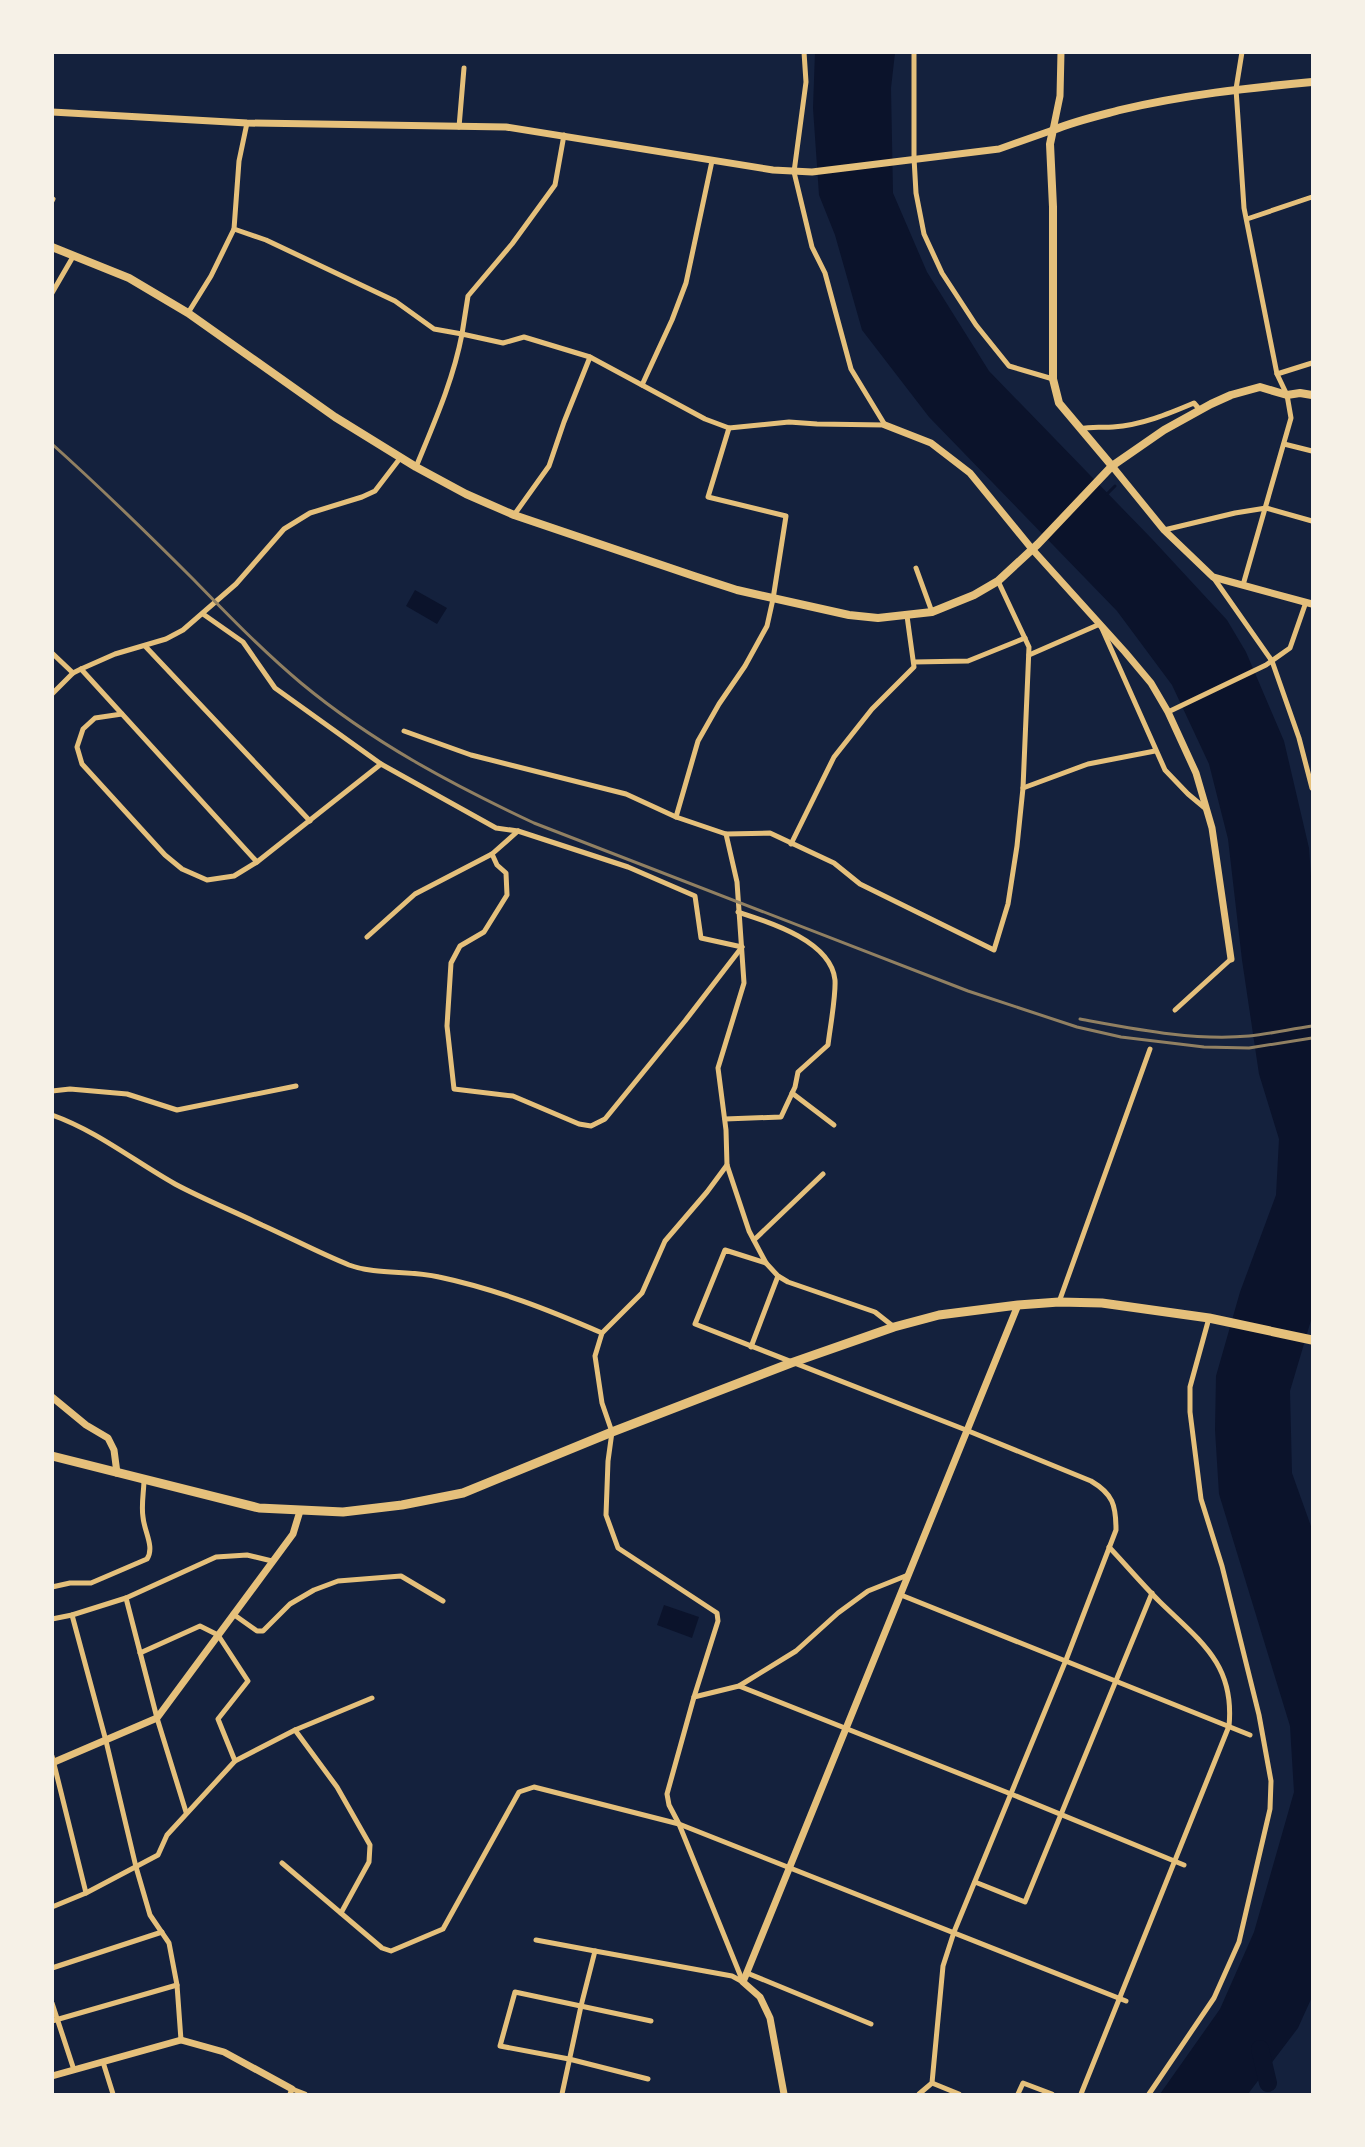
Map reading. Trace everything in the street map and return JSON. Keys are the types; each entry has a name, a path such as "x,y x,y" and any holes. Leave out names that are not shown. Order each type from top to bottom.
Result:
{"highway":[{"path":"52,1456 259,1508 343,1512 402,1505 464,1493 612,1432 792,1363 894,1326 939,1315 1059,1302 1112,1304 1210,1318 1312,1340"}],"main road":[{"path":"1112,465 1059,403 1053,379 1053,207 1050,144 1053,130 1076,121 1158,101 1236,89 1312,82"},
{"path":"52,247 129,278 189,313 335,417 466,494 514,515 694,576 773,599 849,615 878,618 907,616 932,612 966,599 998,581 1035,547 1112,465 1164,430 1231,395 1260,387 1287,395 1300,393 1312,395"}],"street":[{"path":"804,52 806,82 794,172 812,247 825,273 851,369 885,425"},
{"path":"914,52 914,158 916,193 924,234 942,273 976,325 1009,366 1053,379"},
{"path":"52,112 247,123 506,127 712,160 794,172 812,172 999,149 1053,130 1060,96 1061,52"},
{"path":"1242,52 1236,89 1244,208 1278,374 1287,395 1291,418 1243,585"},
{"path":"459,127 464,68"},
{"path":"189,313 211,276 234,229 239,161 247,123"},
{"path":"416,466 455,367 468,296 512,244 555,185 564,135"},
{"path":"642,385 672,320 686,283 712,160"},
{"path":"1246,219 1312,197"},
{"path":"234,229 266,240 395,301 434,329 503,343 524,337 590,357 705,418 729,428 789,422 885,425 931,443 970,473 1150,683 1171,711 1196,773 1212,828 1231,959 1175,1010"},
{"path":"52,293 74,255"},
{"path":"514,515 549,466 590,357"},
{"path":"1278,374 1312,363"},
{"path":"1080,429 1090,426 1113,428 1157,419 1194,403 1200,410"},
{"path":"676,817 698,741 767,626 786,516 708,497 729,428"},
{"path":"1284,444 1312,451"},
{"path":"52,694 73,673 81,669 115,654 166,639 183,630 236,584 284,529 310,513 375,491 401,457"},
{"path":"1112,465 1164,530 1213,577 1272,661 1299,738 1312,788"},
{"path":"1164,530 1266,508 1312,521"},
{"path":"916,568 932,612"},
{"path":"1171,711 1266,665 1290,648 1309,603 1213,577"},
{"path":"404,731 471,755 626,794 676,817 726,834 770,833 834,863 860,884 994,950 1008,904 1017,846 1023,788 1029,655 1029,647 998,581"},
{"path":"203,614 243,642 275,688 381,764 496,828 518,831 628,867 696,896 701,938 742,947"},
{"path":"791,844 834,757 872,709 914,667 907,616"},
{"path":"1029,655 1100,624"},
{"path":"1100,624 1165,770 1206,810"},
{"path":"914,662 968,661 1025,638"},
{"path":"145,646 310,821"},
{"path":"52,653 73,673"},
{"path":"81,669 257,862"},
{"path":"122,714 95,718 83,729 77,747 82,764 165,855 182,868 207,880 234,876 257,862 381,764"},
{"path":"1023,788 1088,764 1155,751"},
{"path":"367,937 415,894 492,854 518,831"},
{"path":"726,834 737,882 744,983 718,1068 727,1165 749,1231 766,1263 778,1276 788,1282 875,1312 894,1326"},
{"path":"492,854 497,865 506,873 507,895 484,932 460,946 451,963 447,1026 454,1089 513,1096 579,1124 591,1126 605,1119 742,947"},
{"path":"724,1119 781,1117 792,1093 798,1072 828,1045 835,980 825,956 781,926 738,912"},
{"path":"1059,1302 1150,1049"},
{"path":"52,1090 70,1089 127,1094 177,1110 296,1086"},
{"path":"792,1093 834,1125"},
{"path":"52,1115 80,1125 175,1184 309,1249 352,1266 436,1276 482,1287 544,1308 602,1333"},
{"path":"727,1165 665,1241 642,1293 602,1333 595,1356 602,1403 612,1432 608,1461 606,1515 618,1548 717,1613 718,1621 667,1794 669,1805 679,1824 743,1982"},
{"path":"754,1240 823,1174"},
{"path":"766,1263 725,1250 695,1324 1091,1481 1105,1489 1116,1510 1116,1530 1066,1660 954,1932 943,1966 932,2084 919,2094"},
{"path":"751,1347 778,1276"},
{"path":"743,1982 1018,1305"},
{"path":"1149,2094 1214,1998 1239,1942 1270,1809 1271,1781 1259,1715 1222,1566 1201,1499 1191,1423 1190,1387 1210,1318"},
{"path":"52,1397 86,1425 108,1438 114,1450 117,1473"},
{"path":"52,1587 70,1582 91,1583 147,1559 150,1548 143,1517 144,1479"},
{"path":"86,1893 53,1761 106,1742 157,1718 293,1534 300,1511"},
{"path":"1081,2094 1229,1726 1231,1706 1228,1689 1220,1668 1210,1652 1109,1547"},
{"path":"52,1618 72,1615 126,1598 216,1557 247,1555 272,1562"},
{"path":"694,1698 739,1686 796,1651 838,1613 868,1591 908,1575"},
{"path":"233,1614 257,1631 263,1631 290,1604 314,1590 338,1581 401,1576 443,1601"},
{"path":"975,1882 1025,1902 1152,1593"},
{"path":"901,1595 1250,1735"},
{"path":"126,1598 157,1718 186,1812"},
{"path":"72,1615 150,1915 169,1943 177,1985 181,2040"},
{"path":"140,1653 200,1626 218,1635 248,1681 218,1719 235,1761"},
{"path":"739,1686 1184,1865"},
{"path":"52,1907 86,1893 158,1855 166,1834 235,1761 295,1730 372,1698"},
{"path":"295,1730 337,1787 370,1845 369,1862 341,1914"},
{"path":"282,1863 381,1948 392,1951 443,1929 519,1792 534,1787 679,1824 1126,2001"},
{"path":"52,1968 162,1932"},
{"path":"536,1940 732,1976 743,1982 760,1997 770,2018 784,2094"},
{"path":"562,2094 595,1952"},
{"path":"747,1973 872,2024"},
{"path":"55,2020 177,1985"},
{"path":"648,2079 500,2046 516,1992 651,2021"},
{"path":"52,2003 55,2020 74,2070"},
{"path":"52,2076 181,2040 224,2052 291,2092 305,2094"},
{"path":"104,2062 113,2094"},
{"path":"1018,2094 1023,2083 1052,2094"},
{"path":"932,2084 959,2094"}],"water":[{"path":"815,52 895,53 891,88 893,193 927,272 989,371 1227,620 1246,652 1284,741 1309,848 1312,891 1312,1317 1290,1391 1292,1473 1312,1529 1312,1997 1298,2028 1248,2094 1160,2094 1220,2009 1254,1932 1294,1792 1290,1726 1219,1494 1215,1430 1216,1376 1240,1292 1276,1195 1279,1139 1259,1074 1242,960 1228,839 1209,764 1172,685 1117,611 929,417 862,330 835,235 819,195 813,108"},
{"path":"415,590 447,608 437,624 406,606"},
{"path":"664,1605 699,1617 692,1638 657,1625"}],"waterway":[{"path":"1107,494 1115,486"},
{"path":"1260,2049 1268,2083"}],"railway":[{"path":"52,444 141,528 259,646 301,683 384,743 443,777 534,823 968,991 1077,1027 1121,1037 1204,1047 1249,1048 1312,1038"},
{"path":"1080,1019 1164,1033 1207,1037 1249,1036 1312,1026"}]}
